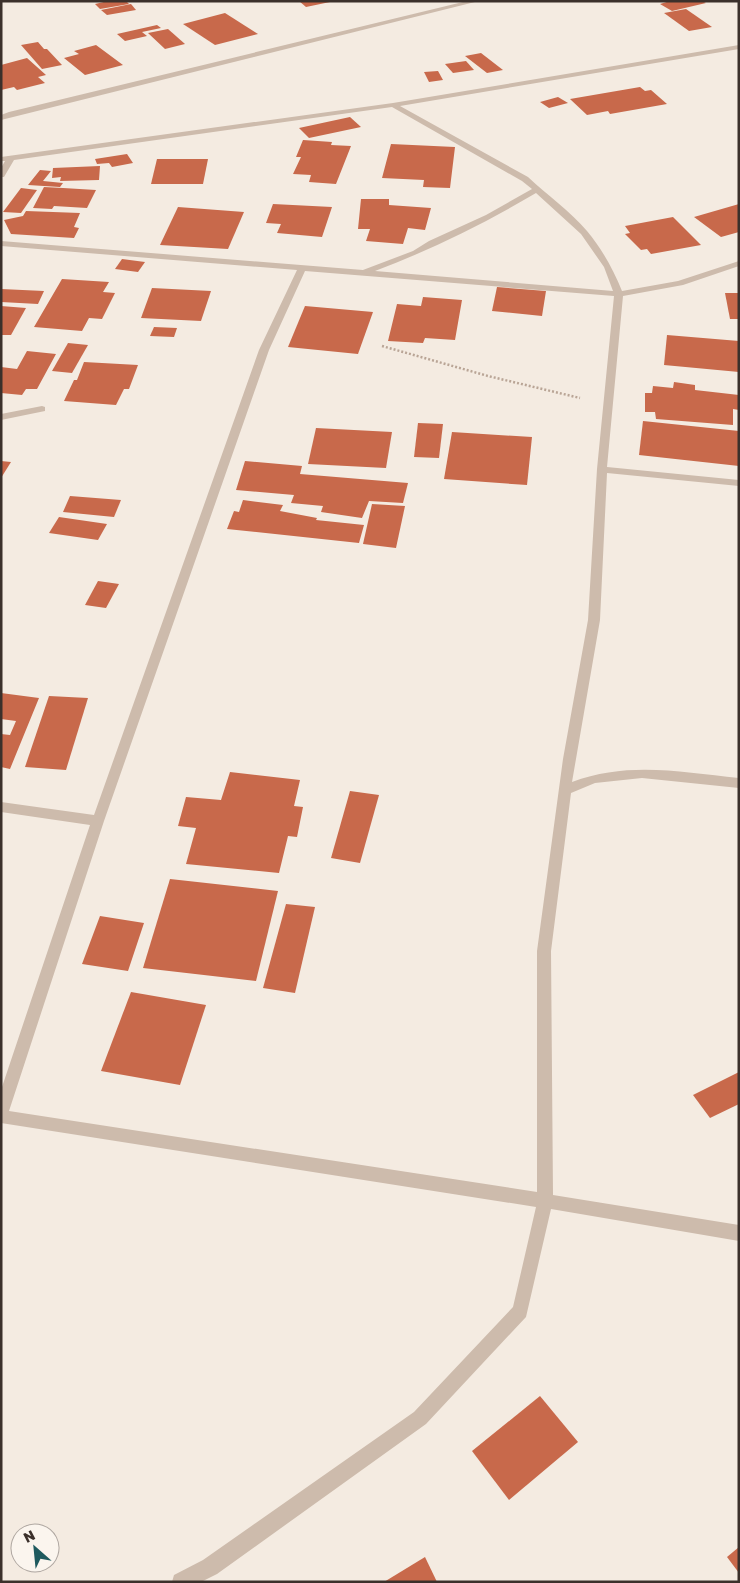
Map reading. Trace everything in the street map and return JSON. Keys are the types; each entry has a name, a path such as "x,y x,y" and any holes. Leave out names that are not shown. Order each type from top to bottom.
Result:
{"street":[{"path":"1,118 476,1"},
{"path":"1,159 393,105 739,48"},
{"path":"180,1582 210,1567 420,1418 520,1311 545,1201 544,950 569,760 594,620 602,469 619,294 608,267 584,232 538,189 525,179 393,105"},
{"path":"1,175 10,159"},
{"path":"361,274 416,253 432,243 490,217 538,189"},
{"path":"1,243 619,294 680,282 739,263"},
{"path":"302,269 264,350 98,821 1,1115 739,1233"},
{"path":"1,417 42,409"},
{"path":"602,469 739,483"},
{"path":"565,790 594,779 642,774 739,782"},
{"path":"1,807 98,821"}],"path":[{"path":"382,346 488,376 608,404"}],"building":[{"path":"108,1 126,1 129,4 100,9 95,4"},
{"path":"299,1 330,1 330,2 306,7"},
{"path":"670,1 702,1 706,3 672,11 660,4"},
{"path":"131,4 136,10 107,15 101,10"},
{"path":"686,9 712,27 689,31 664,13"},
{"path":"225,13 258,34 215,45 183,24"},
{"path":"157,25 161,28 142,32 147,36 125,41 117,34"},
{"path":"168,29 185,44 165,49 148,33"},
{"path":"38,42 62,65 42,69 21,45"},
{"path":"96,45 123,65 85,75 64,58 79,54 74,51"},
{"path":"481,53 503,70 487,73 465,56"},
{"path":"27,58 46,75 38,77 45,83 17,90 14,87 1,90 1,65"},
{"path":"466,61 474,70 453,73 445,64"},
{"path":"438,71 443,80 429,82 424,72"},
{"path":"640,87 645,91 651,90 667,104 610,114 608,111 587,115 570,99"},
{"path":"558,97 568,103 549,108 540,102"},
{"path":"350,117 361,127 309,138 299,128"},
{"path":"303,140 332,142 331,145 351,146 336,184 309,182 311,175 293,174 301,157 296,157"},
{"path":"391,144 455,147 450,188 423,187 424,180 382,178"},
{"path":"127,154 133,163 112,167 109,163 97,164 95,159"},
{"path":"157,159 208,159 203,184 151,184"},
{"path":"100,166 99,180 60,181 61,177 52,178 53,168"},
{"path":"40,170 51,171 43,181 63,183 60,187 28,185"},
{"path":"44,187 96,190 87,208 54,206 52,209 33,208"},
{"path":"21,188 37,190 21,213 3,212"},
{"path":"361,199 389,199 389,205 431,208 425,230 408,228 403,244 366,241 370,229 358,229"},
{"path":"273,204 332,207 322,237 277,233 281,224 266,223"},
{"path":"739,204 739,232 721,237 694,217"},
{"path":"178,207 244,212 228,249 160,245"},
{"path":"26,211 80,213 74,227 79,228 74,238 11,234 4,220 23,216"},
{"path":"673,217 701,245 651,254 647,249 641,250 625,234 630,233 625,226"},
{"path":"122,259 145,262 138,272 115,269"},
{"path":"62,279 109,282 103,292 115,293 102,319 89,318 82,331 34,327"},
{"path":"497,287 546,291 542,316 492,311"},
{"path":"152,288 211,291 201,321 141,318"},
{"path":"1,289 44,291 38,304 1,302"},
{"path":"725,293 739,293 739,319 730,319"},
{"path":"423,297 462,300 455,340 425,338 423,343 388,341 397,304 421,306"},
{"path":"1,306 26,308 11,335 1,335"},
{"path":"305,306 373,312 358,354 288,347"},
{"path":"154,327 177,328 174,337 150,336"},
{"path":"667,335 739,341 739,372 664,365"},
{"path":"68,343 88,345 72,373 52,371"},
{"path":"27,351 56,354 37,389 26,389 22,395 1,393 1,367 17,369"},
{"path":"84,362 138,365 129,389 124,389 116,405 64,401 74,380 77,380"},
{"path":"674,382 695,385 695,390 739,395 739,410 733,409 733,425 656,419 655,412 645,412 645,393 652,393 653,386 673,388"},
{"path":"643,421 739,431 739,466 639,455"},
{"path":"418,423 443,424 439,458 414,457"},
{"path":"316,428 392,432 386,468 308,464"},
{"path":"452,432 532,437 527,485 444,479"},
{"path":"1,461 11,462 1,478"},
{"path":"245,461 302,466 300,474 408,483 403,503 369,501 362,518 321,512 323,506 291,503 294,495 236,490"},
{"path":"70,496 121,500 114,517 63,512"},
{"path":"243,500 283,505 280,511 317,518 316,520 364,525 359,543 227,529 234,511 239,512"},
{"path":"372,504 405,506 396,548 363,544"},
{"path":"59,517 107,524 98,540 49,533"},
{"path":"98,581 119,584 106,608 85,605"},
{"path":"1,693 39,698 10,769 1,767 1,734 10,735 16,721 1,719"},
{"path":"49,696 88,698 66,770 25,767"},
{"path":"230,772 300,780 294,806 303,807 297,837 288,836 279,873 186,864 196,828 178,826 186,797 221,800"},
{"path":"350,791 379,795 360,863 331,858"},
{"path":"170,879 278,891 256,981 143,968"},
{"path":"286,904 315,907 295,993 263,988"},
{"path":"100,916 144,923 128,971 82,964"},
{"path":"131,992 206,1005 180,1085 101,1071"},
{"path":"739,1072 739,1104 710,1118 693,1095"},
{"path":"540,1396 578,1442 509,1500 472,1451"},
{"path":"739,1547 739,1573 727,1557"},
{"path":"425,1557 437,1582 384,1582"}]}
